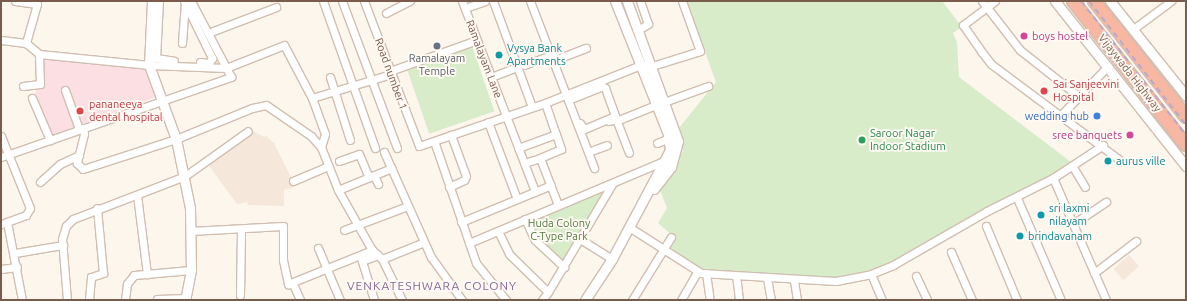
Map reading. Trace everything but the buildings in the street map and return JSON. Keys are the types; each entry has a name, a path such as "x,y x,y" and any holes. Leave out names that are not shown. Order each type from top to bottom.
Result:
{"highway":[{"name":"Vijaywada Highway","path":"1073,1 1186,145"},
{"name":"Vijaywada Highway","path":"1094,1 1186,117"},
{"path":"1126,69 1140,59"}],"street":[{"path":"15,1 37,3 26,42"},
{"path":"152,1 156,26 158,60 210,62 212,58 187,1"},
{"path":"157,299 186,299 191,270 190,231 185,176 176,139 150,65 159,1"},
{"path":"1,158 81,128 231,77 208,33 187,1"},
{"path":"182,43 187,1"},
{"path":"323,1 375,148"},
{"path":"342,1 397,148"},
{"name":"Road number 1","path":"364,1 419,146 434,141"},
{"path":"386,13 410,1"},
{"name":"Ramalayam Lane","path":"462,1 471,33 477,40 535,191"},
{"path":"465,8 485,1"},
{"path":"494,1 532,107"},
{"path":"530,1 557,59 586,48"},
{"path":"615,1 671,133 678,141 676,157 665,176 651,190"},
{"path":"627,1 652,66 660,104"},
{"path":"638,30 648,24 640,1"},
{"path":"568,98 641,65 652,66 700,51 682,1"},
{"path":"995,1 984,4 963,24 992,64 1038,102 1103,145 1120,160"},
{"path":"1055,1 1186,166"},
{"path":"1110,1 1132,30 1185,92 1172,100"},
{"path":"1132,30 1171,1"},
{"path":"984,4 1020,50 1077,95"},
{"path":"208,33 276,7"},
{"path":"1,40 26,42 39,54 150,65 226,68 284,45 312,98 325,134 321,147"},
{"path":"312,98 372,80 477,40"},
{"path":"548,40 551,55 594,168"},
{"path":"23,86 40,84 39,54"},
{"path":"524,65 551,55"},
{"path":"1062,119 1077,95 1108,66"},
{"path":"491,77 514,68"},
{"path":"330,77 350,140"},
{"path":"506,300 476,263 434,141 532,107 568,98 603,86 615,116 583,129 568,98"},
{"path":"621,119 708,86"},
{"path":"65,90 84,134 77,163 83,168 176,139 252,108 266,105 311,136 321,147 338,190 357,226 372,250 380,257 402,300"},
{"path":"32,98 50,140"},
{"path":"524,163 561,149 545,103"},
{"path":"580,132 616,119 629,153"},
{"path":"488,122 517,199"},
{"path":"67,300 63,245 66,226 73,219 96,208 185,176 248,131"},
{"path":"657,144 665,140 671,133"},
{"path":"585,300 612,259 651,190 670,150 671,133"},
{"path":"518,148 556,134"},
{"path":"449,187 464,180 466,176 451,135"},
{"path":"1,136 30,208 26,215 4,223 15,253 22,300"},
{"path":"588,152 607,145"},
{"path":"629,227 697,272 794,281 836,282 871,274 893,266 987,211 1017,198 1073,167 1103,145"},
{"path":"384,152 431,258 462,300"},
{"path":"339,161 360,154 365,175 378,184"},
{"path":"40,182 60,164 79,155"},
{"path":"540,158 558,206"},
{"path":"469,243 666,160"},
{"path":"293,181 328,166"},
{"path":"1073,167 1085,187"},
{"path":"338,190 365,175 392,168"},
{"path":"1053,178 1106,300"},
{"path":"542,300 564,267 612,184"},
{"path":"461,222 551,185"},
{"path":"137,194 147,274"},
{"path":"1017,198 1061,300"},
{"path":"1073,224 1106,202"},
{"path":"344,230 408,206"},
{"path":"89,300 91,277 103,273 96,208"},
{"path":"526,219 535,240 564,267"},
{"path":"190,231 282,226 285,270 288,284 293,284 327,269 361,258 380,257 424,242"},
{"path":"986,226 1017,300"},
{"path":"240,295 241,229"},
{"path":"498,231 509,254 548,292"},
{"path":"632,300 671,237"},
{"path":"580,238 612,259"},
{"path":"1094,273 1136,241"},
{"path":"15,253 63,245"},
{"path":"318,248 340,300"},
{"path":"361,258 372,250"},
{"path":"951,252 972,300"},
{"path":"361,258 374,300"},
{"path":"1,269 17,267"},
{"path":"126,300 127,284 131,277 191,270"},
{"path":"681,300 697,272"},
{"path":"706,273 710,300"},
{"path":"871,274 882,300"},
{"path":"736,275 740,300"},
{"path":"916,276 927,300"},
{"path":"767,278 771,300"},
{"path":"794,281 797,300"},
{"path":"293,284 300,300"}],"shaded area":[{"name":"pananeeya dental hospital","path":"42,57 146,68 156,97 50,136 35,91 45,87"},
{"path":"251,130 264,137 266,136 274,143 292,179 294,187 284,190 284,206 248,205 247,202 237,204 209,166"},
{"path":"1129,255 1139,266 1123,280 1113,269"}],"green space":[{"name":"Saroor Nagar Indoor Stadium","path":"686,1 942,1 962,27 953,33 957,42 959,77 1071,162 1053,174 988,208 884,267 837,280 706,271 697,268 670,247 675,238 658,223 667,208 660,190 683,151 679,128 716,82"},
{"path":"472,46 494,111 429,134 407,68"},
{"name":"Huda Colony C-Type Park","path":"603,191 605,194 564,262 538,238 530,221"}],"railway":[{"path":"1081,1 1186,135"},
{"path":"1089,1 1186,125"}],"place":[{"name":"boys hostel","path":"1024,36"},
{"name":"Ramalayam Temple","path":"437,46"},
{"name":"Vysya Bank Apartments","path":"499,55"},
{"name":"Sai Sanjeevini Hospital","path":"1044,91"},
{"name":"pananeeya dental hospital","path":"80,111"},
{"name":"wedding hub","path":"1097,116"},
{"name":"sree banquets","path":"1130,135"},
{"name":"Saroor Nagar Indoor Stadium","path":"862,140"},
{"name":"aurus ville","path":"1108,161"},
{"name":"sri laxmi nilayam","path":"1041,215"},
{"name":"brindavanam","path":"1020,236"}],"district":[{"name":"VENKATESHWARA COLONY","path":"432,286"}]}
